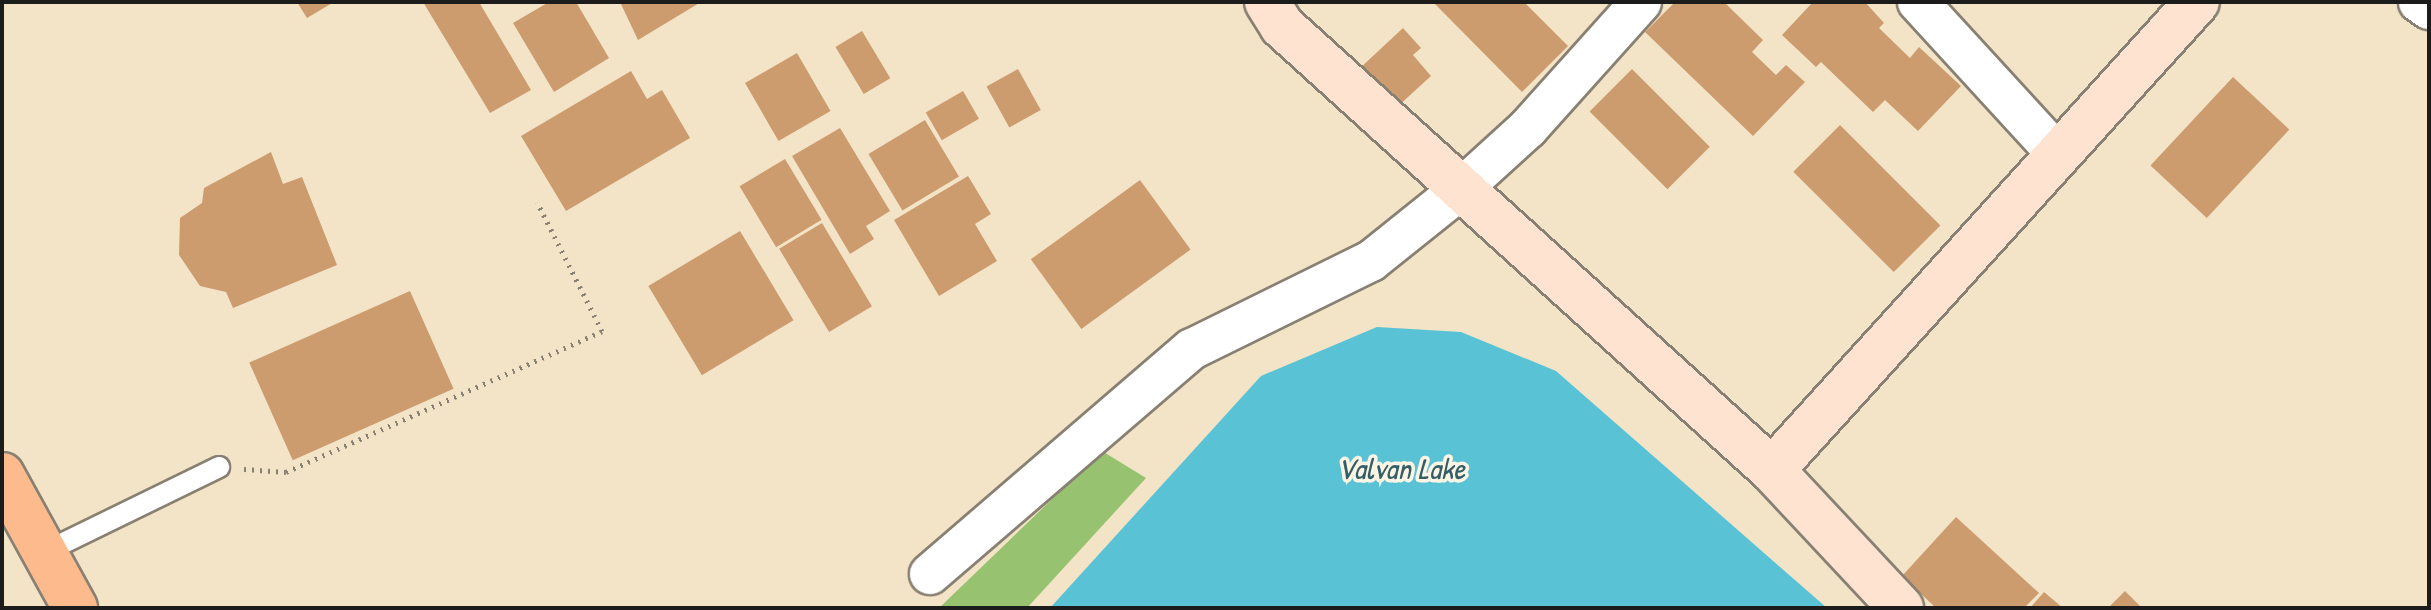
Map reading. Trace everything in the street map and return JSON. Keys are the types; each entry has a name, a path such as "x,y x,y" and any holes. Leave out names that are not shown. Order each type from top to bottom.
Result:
{"highway":[{"path":"2,475 75,608"}],"main road":[{"path":"1267,2 1282,26 1772,470 1901,608"},
{"path":"1772,470 2197,2"}],"street":[{"path":"930,574 1192,349 1371,261 1461,189 1528,128 1641,2"},
{"path":"1918,2 2058,155"},
{"path":"2419,2 2429,9"}],"lane":[{"path":"43,553 219,467"}],"path":[{"path":"219,467 286,472 602,331 537,202"}],"green space":[{"path":"1102,451 1146,478 1027,608 939,608"}],"water":[{"name":"Valvan Lake","path":"1377,327 1461,332 1556,371 1827,608 1050,608 1261,376"}],"building":[{"path":"297,2 334,2 307,18"},
{"path":"423,2 479,2 531,90 490,113"},
{"path":"549,2 576,2 609,58 554,92 513,23"},
{"path":"620,2 701,2 638,40"},
{"path":"1433,2 1524,2 1568,46 1522,92"},
{"path":"1675,2 1724,2 1763,40 1752,52 1776,75 1786,65 1805,82 1753,136 1645,32"},
{"path":"1813,2 1865,2 1884,23 1879,28 1910,58 1919,47 1961,86 1918,131 1885,100 1873,112 1821,62 1816,67 1782,35"},
{"path":"1403,28 1421,48 1413,55 1431,76 1396,108 1359,69"},
{"path":"862,31 890,78 864,94 835,47"},
{"path":"797,53 830,111 779,141 745,83"},
{"path":"1018,69 1041,110 1009,128 987,86"},
{"path":"1632,69 1710,147 1667,189 1590,111"},
{"path":"631,71 647,99 662,90 690,138 566,211 521,136"},
{"path":"2233,77 2289,130 2207,218 2150,165"},
{"path":"963,91 979,119 942,140 926,112"},
{"path":"925,120 959,177 902,211 868,154"},
{"path":"1840,125 1940,225 1894,272 1793,172"},
{"path":"840,128 890,211 866,226 874,239 850,254 792,156"},
{"path":"271,152 283,184 302,177 337,265 233,308 226,292 200,286 179,255 180,218 202,203 204,188"},
{"path":"785,159 822,220 776,247 740,186"},
{"path":"968,176 991,214 975,224 997,261 939,296 894,220"},
{"path":"1140,180 1191,250 1081,329 1031,259"},
{"path":"822,223 872,306 829,332 779,249"},
{"path":"740,231 794,320 702,375 648,286"},
{"path":"410,291 454,389 293,460 249,363"},
{"path":"1956,517 2039,593 2024,608 1936,608 1902,576"},
{"path":"2125,591 2142,608 2108,608"},
{"path":"2044,592 2063,608 2030,608"}]}
